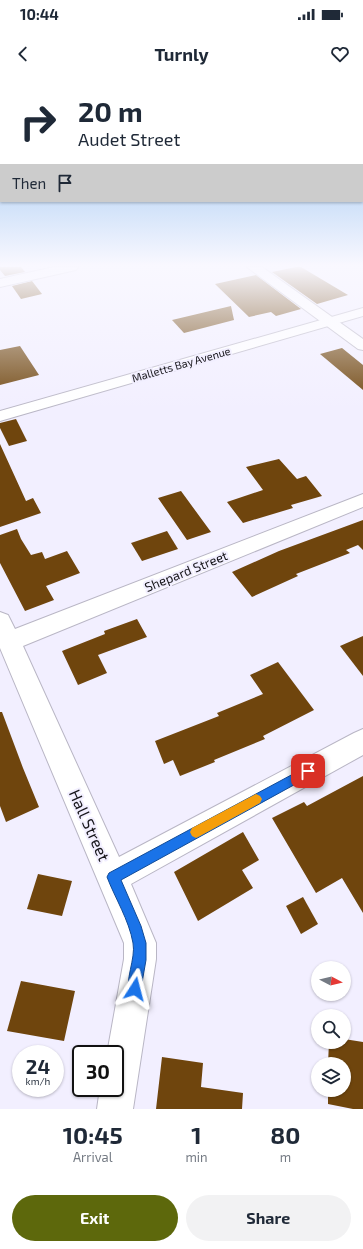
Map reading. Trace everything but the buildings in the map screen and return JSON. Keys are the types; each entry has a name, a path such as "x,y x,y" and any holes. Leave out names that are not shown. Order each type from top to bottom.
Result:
{"street":[{"path":"318,315 363,346"},
{"name":"Malletts Bay Avenue","path":"0,416 352,315"},
{"name":"Shepard Street","path":"5,631 363,500"},
{"name":"Hall Street","path":"5,631 113,877 140,943 140,960 115,1109"},
{"path":"113,877 363,741"}],"slow traffic":[{"path":"196,832 256,799"}],"route":[{"path":"135,989 140,960 140,943 113,877 308,771"}]}
